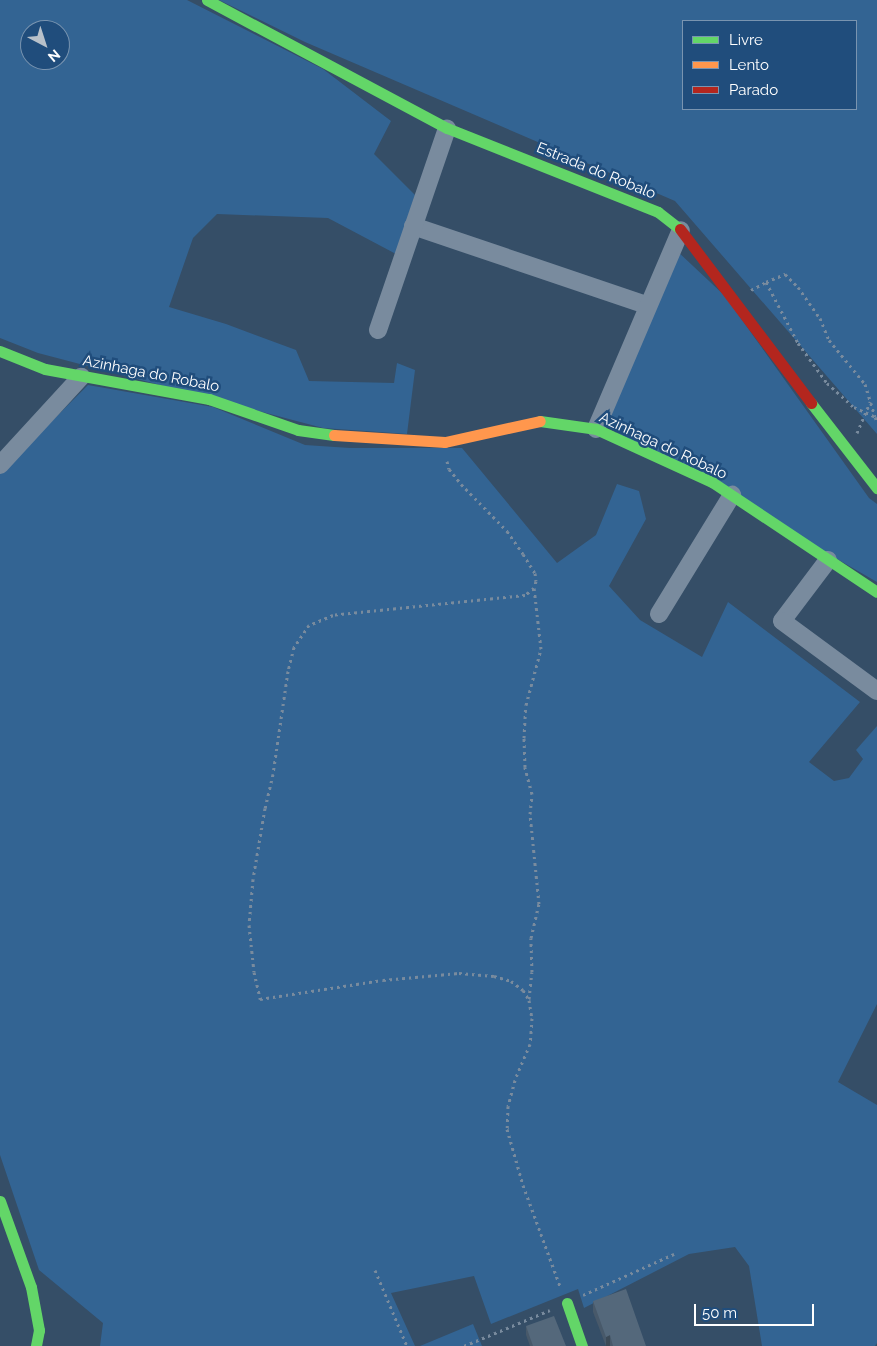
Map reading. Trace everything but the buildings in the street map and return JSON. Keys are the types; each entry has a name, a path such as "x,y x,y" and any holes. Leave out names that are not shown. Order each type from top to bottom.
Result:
{"street":[{"name":"Estrada do Robalo","path":"206,0 447,128 658,212 681,230 849,454 877,488"},
{"path":"378,330 447,128"},
{"path":"413,226 648,305"},
{"path":"596,429 681,230"},
{"name":"Azinhaga do Robalo","path":"0,351 45,369 81,377 209,398 298,430 321,434 445,442 542,421 596,429 712,482 877,592"},
{"path":"0,464 81,377"},
{"path":"659,614 732,495"},
{"path":"828,560 782,620 877,691"},
{"path":"0,1201 31,1287 39,1330 36,1346"},
{"path":"566,1303 582,1346"}],"path":[{"path":"734,300 766,282 785,274 798,287 820,318 829,340 865,384 876,419"},
{"path":"766,282 798,344 827,383 854,407 876,419"},
{"path":"849,454 870,402"},
{"path":"445,442 449,469 507,531 535,574 536,581 534,588 541,649 526,705 524,738 525,767 532,794 530,814 539,904 531,938 532,972 529,1000 532,1018 530,1044 515,1080 508,1106 507,1130 523,1185 566,1303"},
{"path":"529,1000 523,990 511,981 494,976 459,973 383,980 260,999 254,972 249,925 253,879 273,774 288,671 294,647 309,625 333,615 525,595 534,588"},
{"path":"464,1346 566,1303 674,1254"},
{"path":"375,1270 407,1346"}],"shaded area":[{"path":"0,0 187,0 323,69 391,121 374,154 415,195 396,254 328,218 217,214 193,238 169,307 226,324 296,350 309,381 394,383 397,363 415,370 407,434 323,428 38,353 0,338"},
{"path":"219,0 877,0 877,434 675,201 305,42"},
{"path":"676,250 725,296 869,498 877,504 877,582 606,426"},
{"path":"88,385 213,407 305,445 350,448 462,448 557,563 596,535 617,484 639,491 646,519 609,586 640,620 702,657 728,602 860,702 809,762 834,781 849,778 863,759 856,750 877,726 877,1004 838,1082 877,1105 877,1343 875,1346 762,1346 749,1266 735,1247 689,1254 584,1308 578,1289 491,1324 474,1276 391,1293 415,1346 100,1346 103,1323 39,1270 0,1155 0,468 30,443"},
{"path":"473,1324 482,1346 420,1346"}],"traffic: fast":[{"path":"207,0 447,128 658,212 680,229"},
{"path":"0,351 45,369 209,399 298,430 334,435"},
{"path":"811,403 877,488"},
{"path":"540,421 596,429 712,482 877,592"},
{"path":"0,1201 31,1287 39,1330 36,1346"},
{"path":"567,1303 582,1346"}],"traffic: slow":[{"path":"334,435 445,442 540,421"}],"traffic: jam":[{"path":"680,229 811,403"}]}
